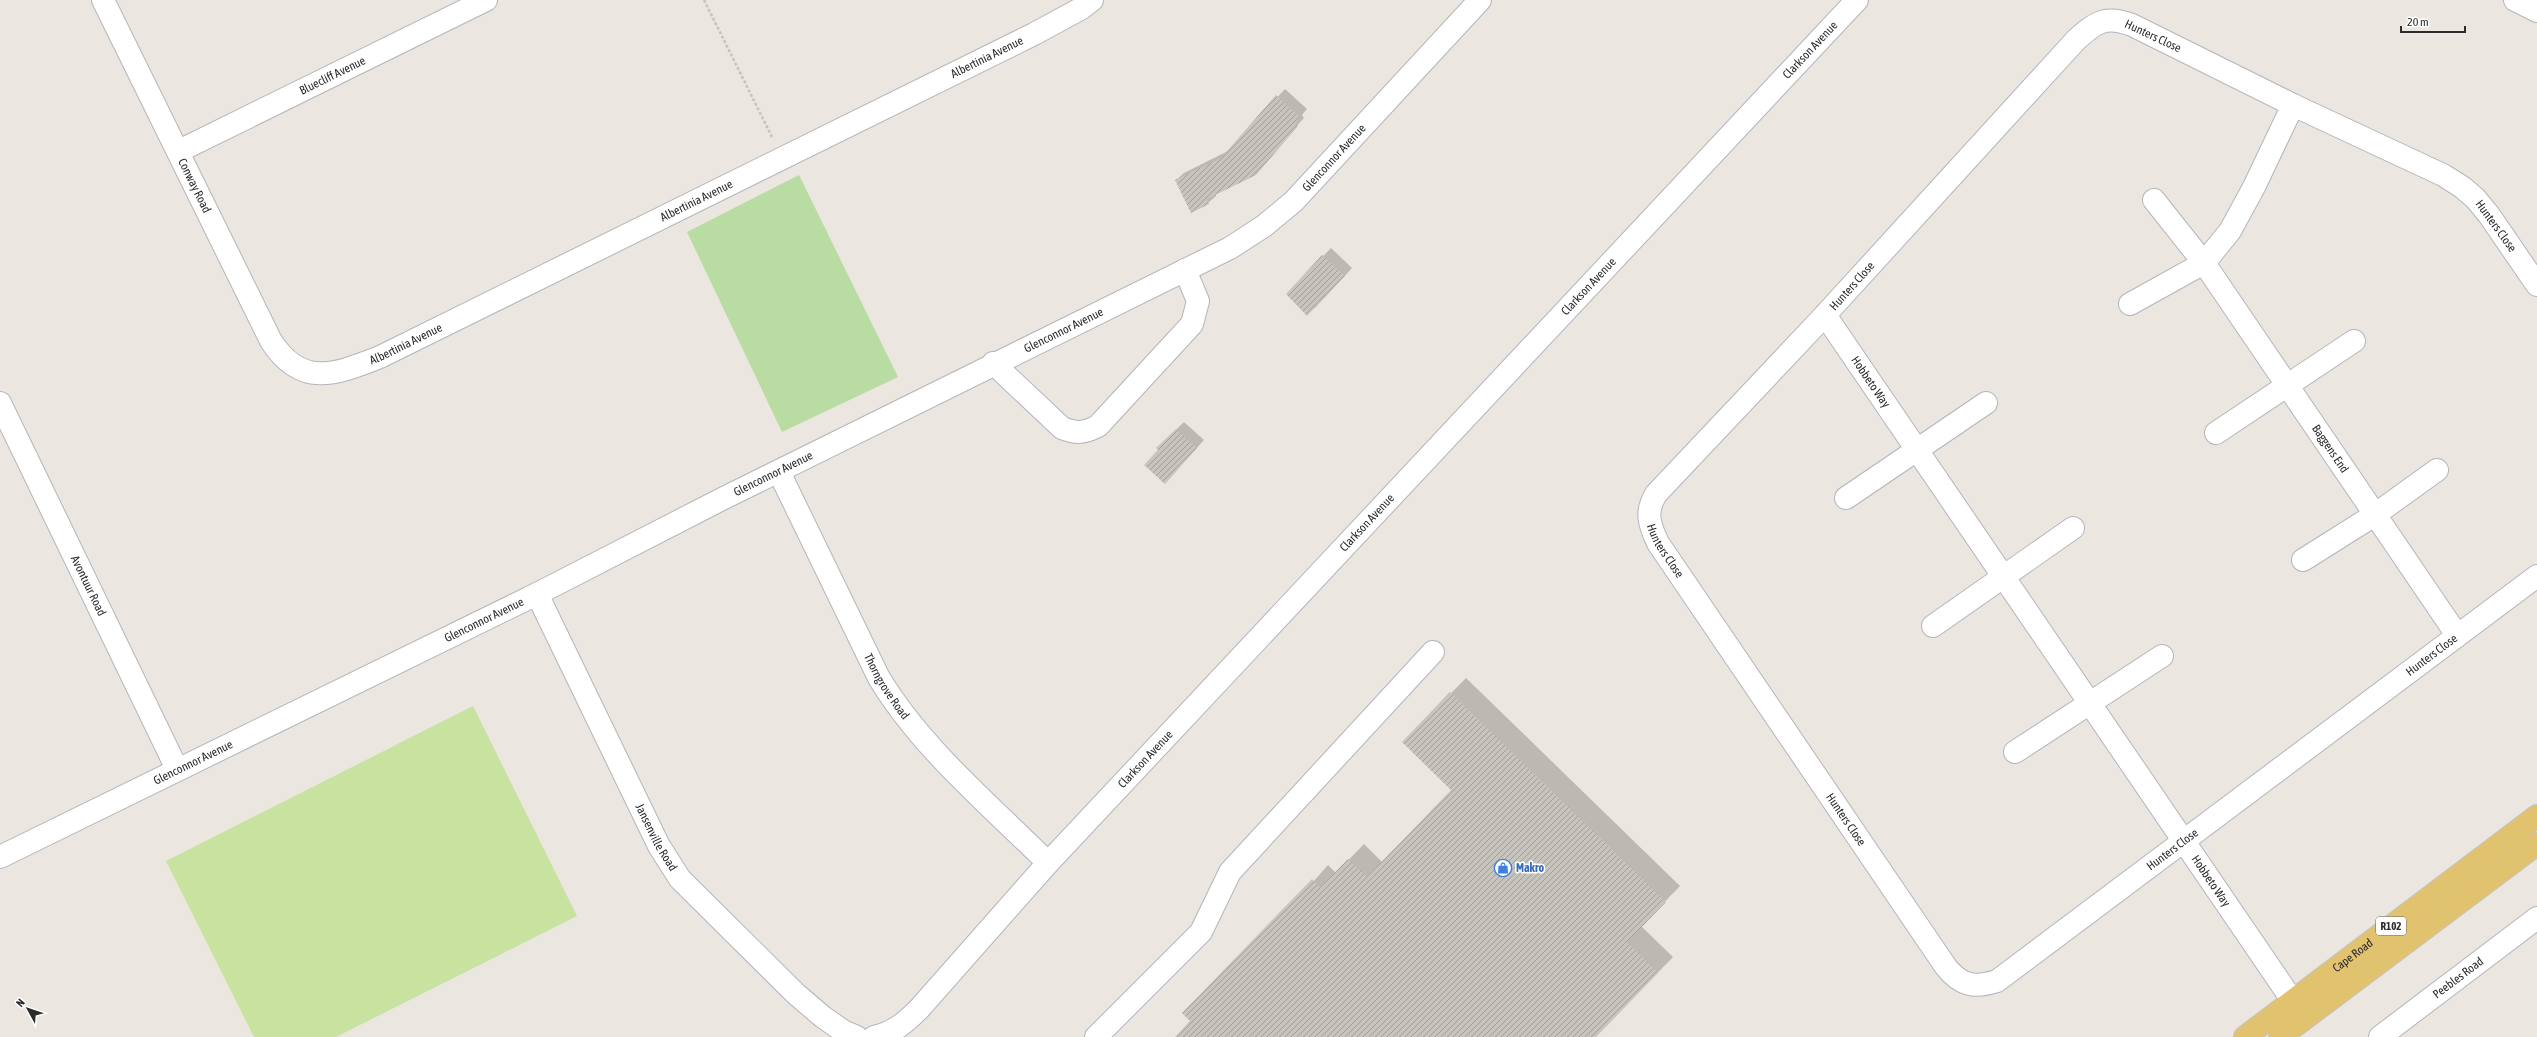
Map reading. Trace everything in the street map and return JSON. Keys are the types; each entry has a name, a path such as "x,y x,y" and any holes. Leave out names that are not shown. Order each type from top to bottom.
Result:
{"main road":[{"name":"Cape Road","path":"2245,1037 2537,816"},
{"name":"Cape Road","path":"2280,1037 2537,844"}],"street":[{"name":"Conway Road","path":"103,0 179,151 271,341 279,354 294,366"},
{"name":"Bluecliff Avenue","path":"179,151 486,0"},
{"name":"Albertinia Avenue","path":"294,366 320,374 342,372 380,357 1034,34 1082,8 1092,0"},
{"name":"Glenconnor Avenue","path":"0,857 537,594 993,363 1185,270 1235,244 1264,226 1294,201 1480,0"},
{"name":"Clarkson Avenue","path":"874,1037 888,1034 903,1025 919,1010 1048,863 1857,0"},
{"path":"2515,0 2537,11"},
{"name":"Hunters Close","path":"2537,285 2489,214 2475,198 2462,187 2443,176 2293,105 2132,25 2119,20 2105,20 2093,25 2076,40 1825,315 1656,494 1649,505 1650,522 1658,543 1937,954 1952,975 1969,984 1981,986 1997,981 2185,842 2537,576"},
{"path":"2130,304 2204,262 2230,231 2254,187 2293,105"},
{"name":"Baggens End","path":"2154,200 2204,262 2457,635"},
{"path":"993,363 1062,428 1076,433 1086,432 1098,426 1192,324 1198,301 1185,270"},
{"name":"Hobbeto Way","path":"1825,315 2305,1019"},
{"path":"2216,433 2354,341"},
{"name":"Avontuur Road","path":"0,403 177,769"},
{"path":"1846,498 1917,448 1986,403"},
{"path":"2303,560 2376,514 2437,470"},
{"name":"Thorngrove Road","path":"779,472 879,678 894,703 915,730 1048,863"},
{"path":"1933,626 2073,528"},
{"name":"Jansenville Road","path":"537,594 659,846 680,879 796,994 850,1034"},
{"path":"1096,1037 1201,932 1230,872 1433,652"},
{"path":"2015,752 2162,656"},
{"name":"Peebles Road","path":"2380,1037 2537,918"}],"path":[{"path":"704,0 783,159"}],"green space":[{"path":"799,175 898,377 782,432 687,232"},
{"path":"473,706 577,916 336,1037 254,1037 166,861"}],"building":[{"path":"1276,95 1300,117 1295,124 1298,126 1256,175 1207,199 1209,204 1191,213 1175,180 1221,158"},
{"path":"1322,255 1345,276 1307,316 1286,294"},
{"path":"1176,429 1197,448 1165,484 1144,465 1158,450 1156,448"},
{"name":"Makro","path":"1450,692 1666,902 1627,942 1658,973 1596,1037 1175,1037 1190,1021 1182,1013 1312,879 1320,888 1348,859 1367,877 1451,790 1402,742"}],"place":[{"name":"Makro","path":"1503,868"}]}
